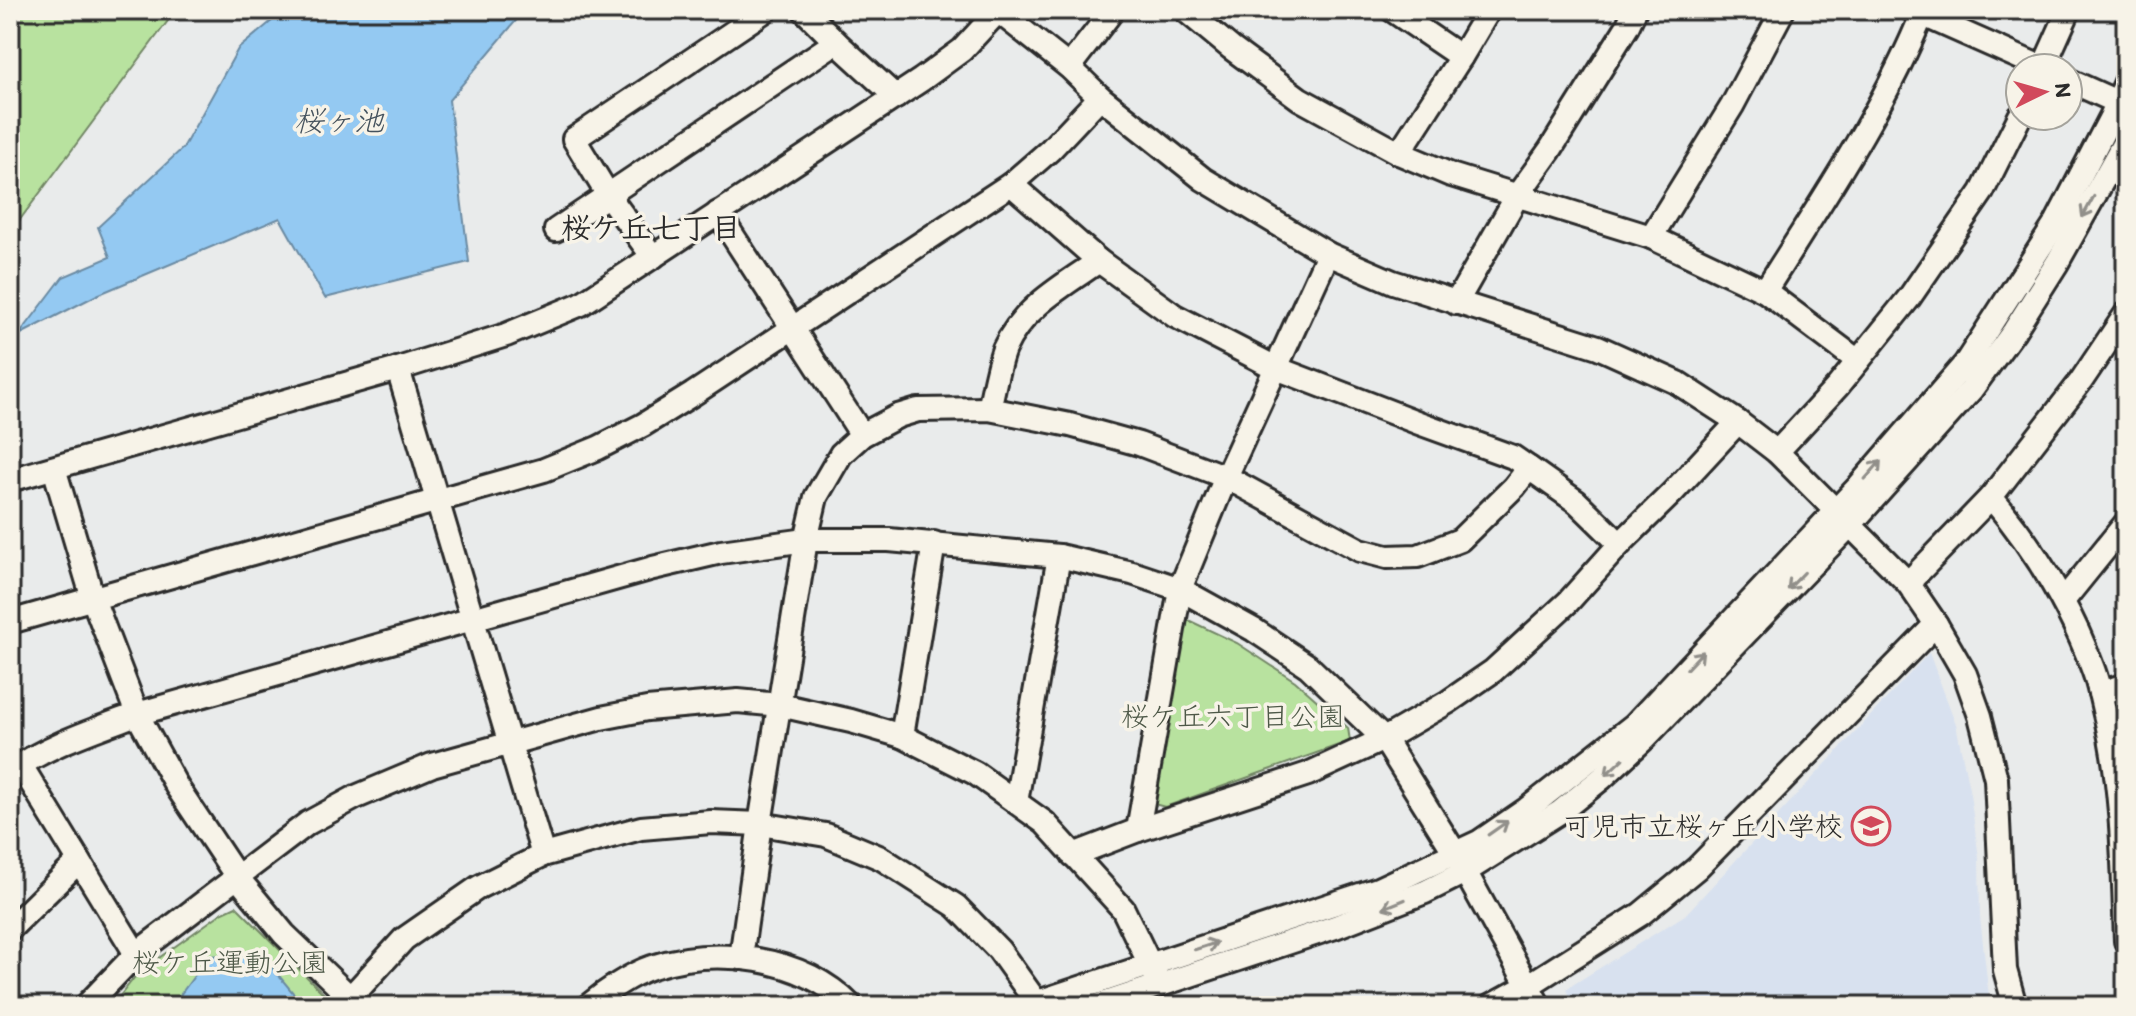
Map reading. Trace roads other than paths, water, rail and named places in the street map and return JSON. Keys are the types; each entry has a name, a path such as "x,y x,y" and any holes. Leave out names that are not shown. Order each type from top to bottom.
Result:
{"street":[{"path":"653,257 608,195 574,139 766,10"},
{"path":"804,10 896,97"},
{"path":"10,480 398,369 506,335 581,304 896,97 962,50 998,10 1203,179 1328,254 1393,282 1598,347 1678,383 1777,452 1908,583 1965,674 1980,716 1996,779 2005,970 2015,1006"},
{"path":"1069,67 1113,10"},
{"path":"1185,10 1300,99 1399,153 1451,175 1651,237 1765,291 1858,361"},
{"path":"1392,10 1461,57"},
{"path":"1399,153 1489,10"},
{"path":"1456,303 1517,196 1550,150 1635,10"},
{"path":"1651,237 1732,106 1783,10"},
{"path":"1765,291 1839,174 1882,97 1920,12 2043,68 2069,10"},
{"path":"556,230 836,42"},
{"path":"54,468 93,599 137,714 177,787 237,877 284,934 354,1002 404,939 479,887 543,855 641,828 711,822 760,824 826,835 881,858 956,906 999,950 1034,1005 1335,927 1425,892 1460,862 1560,812 1602,778 1644,739 1842,518 1965,364 2056,223 2123,96 2084,85"},
{"path":"10,622 544,470 598,448 656,417 1011,184 1050,150 1100,97"},
{"path":"1777,452 1838,386 1909,298 1982,192 2012,132"},
{"path":"1842,518 1971,390 2014,331 2057,263 2126,139"},
{"path":"1011,184 1099,261 1175,316 1276,368 1513,457 1577,502 1620,544"},
{"path":"718,213 862,435"},
{"path":"1138,830 1180,589 1226,477 1328,254"},
{"path":"989,409 1003,351 1011,336 1038,304 1099,261"},
{"path":"1908,583 1991,497 2081,381 2126,314"},
{"path":"398,369 543,855"},
{"path":"741,958 806,540 816,497 841,454 862,435 898,416 918,410 989,409 1070,425 1125,440 1226,477 1360,550 1387,557 1418,556 1460,540 1529,468"},
{"path":"1073,855 1138,830 1308,774 1384,739 1448,702 1493,671 1568,602 1738,422"},
{"path":"1991,497 2021,535 2063,601 2094,671 2109,731 2124,840 2126,941"},
{"path":"2063,601 2126,523"},
{"path":"136,954 79,861 15,768 68,741 137,714 653,568 697,557 806,540 889,540 1059,556 1132,573 1180,589 1254,630 1308,666 1384,739 1460,862 1539,1006"},
{"path":"902,736 934,543"},
{"path":"1016,802 1059,556"},
{"path":"1491,1006 1641,914 1697,868 1936,624"},
{"path":"2100,693 2126,685"},
{"path":"86,1006 136,954 308,823 356,797 432,765 601,718 647,709 738,701 780,705 902,736 975,773 1045,823 1123,909 1155,975"},
{"path":"10,929 79,861"},
{"path":"588,1006 603,993 650,967 713,957 741,958 784,967 812,977 851,1006"},
{"path":"1097,1006 1155,975"}],"water":[{"name":"桜ヶ池","path":"285,10 525,10 449,100 469,262 325,298 280,218 97,295 19,335 63,277 110,257 98,227 183,148 238,49"},
{"path":"260,953 304,1006 172,1006 209,956"}],"place":[{"name":"可児市立桜ヶ丘小学校","path":"1871,826"}],"district":[{"name":"桜ケ丘七丁目","path":"651,228"}],"park label":[{"name":"桜ケ丘六丁目公園","path":"1233,716"},
{"name":"桜ケ丘運動公園","path":"230,962"}]}
